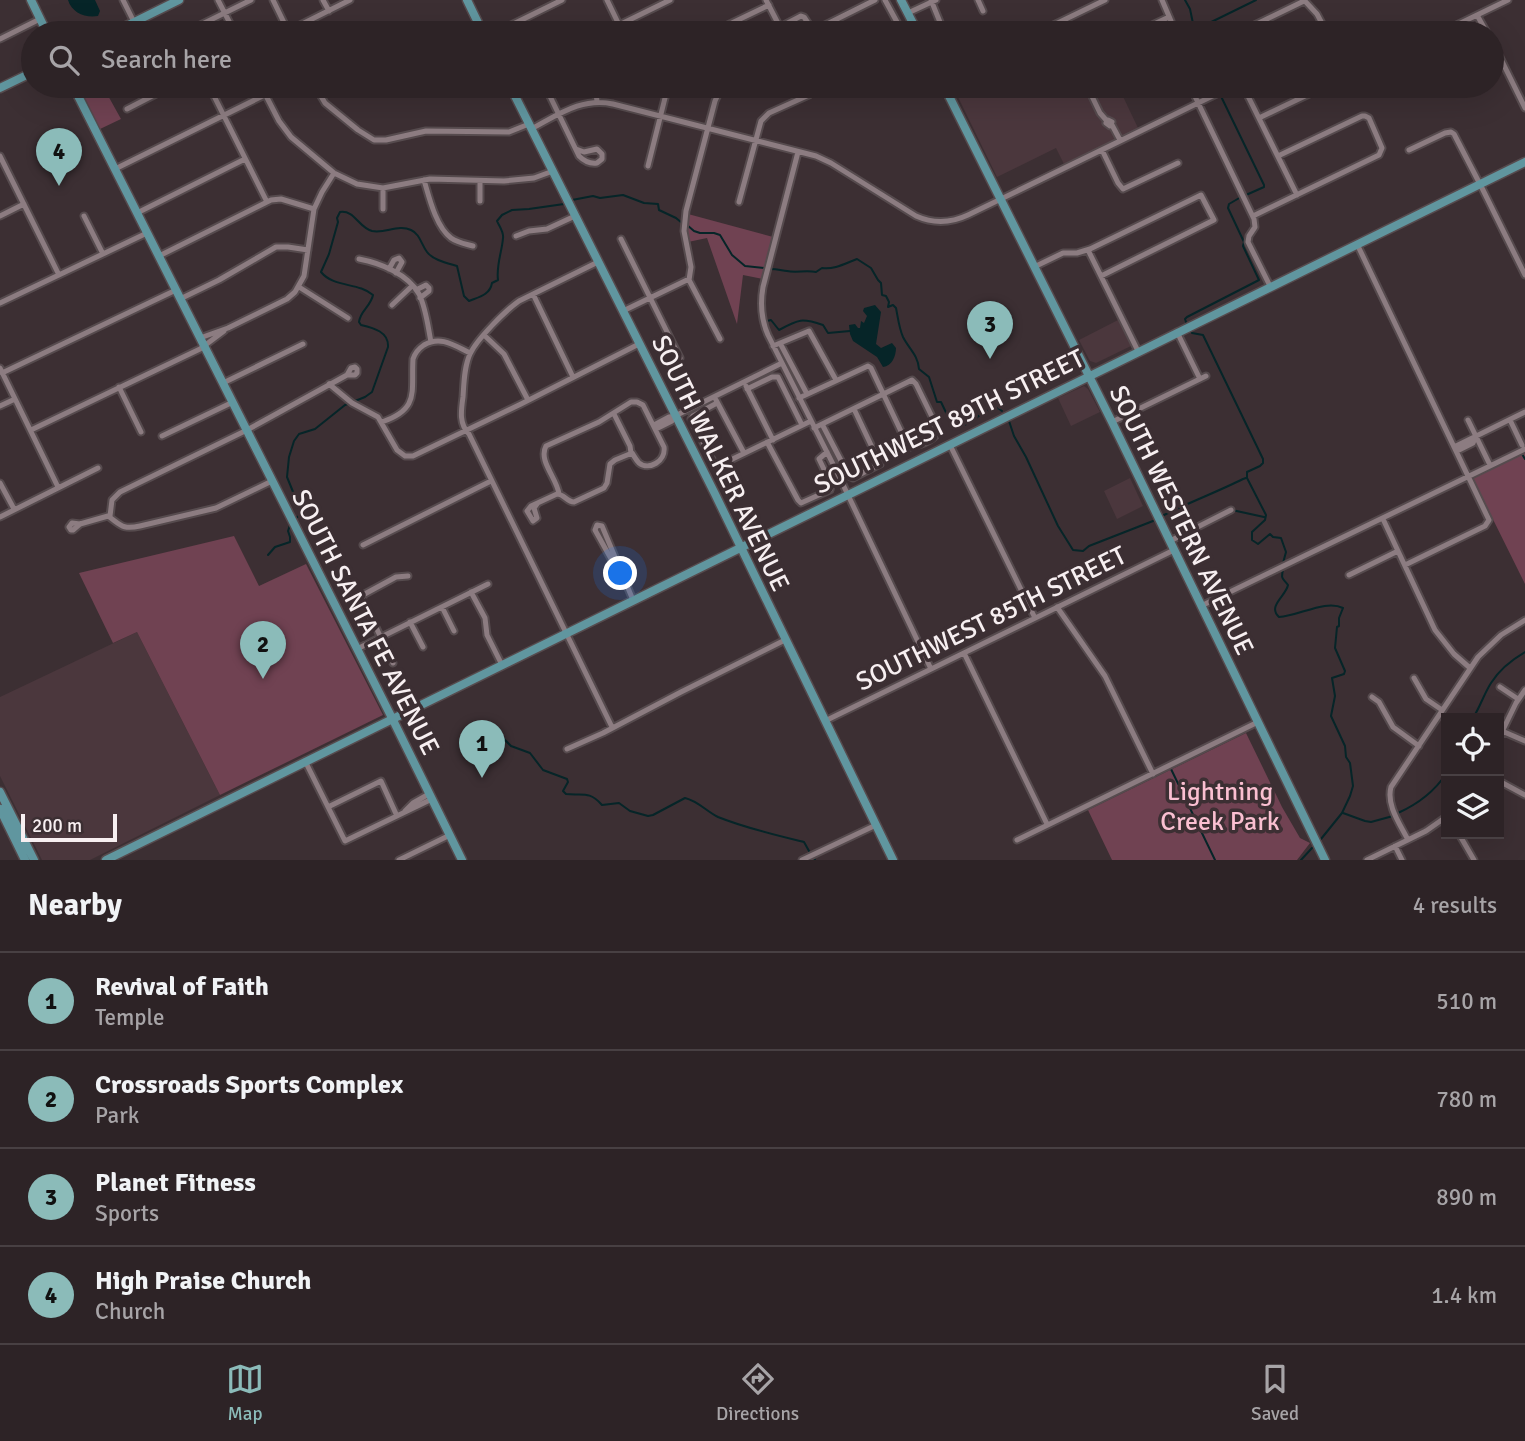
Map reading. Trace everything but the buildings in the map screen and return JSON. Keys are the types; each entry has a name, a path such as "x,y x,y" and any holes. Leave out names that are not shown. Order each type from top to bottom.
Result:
{"main road":[{"path":"31,0 40,19"},
{"path":"136,21 179,0"},
{"path":"467,0 475,21"},
{"path":"901,0 912,21"},
{"path":"0,88 21,78"},
{"name":"SOUTH SANTA FE AVENUE","path":"79,98 393,718 462,860"},
{"name":"SOUTH WALKER AVENUE","path":"516,98 741,548 893,860"},
{"name":"SOUTH WESTERN AVENUE","path":"950,98 1112,422 1325,860"},
{"name":"SOUTHWEST 89TH STREET","path":"106,860 1525,162"},
{"path":"0,792 34,860"},
{"path":"0,809 25,860"}],"street":[{"path":"123,0 134,21"},
{"path":"218,0 229,21"},
{"path":"209,21 251,0"},
{"path":"273,0 284,21"},
{"path":"323,0 329,11"},
{"path":"310,21 350,0"},
{"path":"519,21 562,0"},
{"path":"607,0 617,21"},
{"path":"627,21 670,0"},
{"path":"832,21 876,0"},
{"path":"886,0 897,21"},
{"path":"978,0 983,11"},
{"path":"1062,21 1105,0"},
{"path":"1161,0 1170,21"},
{"path":"1262,21 1304,0 1321,21"},
{"path":"1465,21 1508,0"},
{"path":"908,13 933,1 941,21"},
{"path":"734,21 768,3 777,21"},
{"path":"1478,15 1481,21"},
{"path":"1160,21 1169,17"},
{"path":"36,21 40,19"},
{"path":"0,39 21,28"},
{"path":"1504,65 1525,108"},
{"path":"127,109 148,98"},
{"path":"215,98 267,202"},
{"path":"115,169 258,98"},
{"path":"268,98 286,132 334,173 357,184 383,188 424,180 504,181 534,178 552,171"},
{"path":"322,98 358,130 374,140 426,131 509,132 583,104 597,101 613,104 816,156 910,213 928,220 944,222 958,219 1001,199 1207,98"},
{"path":"551,98 579,156 587,162 597,163 602,159 602,154 597,149 584,152 576,149"},
{"path":"648,166 665,98"},
{"path":"716,98 684,220 684,231 691,267 689,279 720,339"},
{"path":"739,202 763,118 802,98"},
{"path":"1093,98 1120,141"},
{"path":"1196,98 1253,216 1256,226 1248,241 1270,286"},
{"path":"1249,98 1297,195"},
{"path":"1259,118 1301,98"},
{"path":"1253,216 1379,155 1382,150 1371,123 1366,116 1359,116 1278,156"},
{"path":"1409,150 1452,132 1525,275"},
{"path":"1102,150 1123,189 1178,163"},
{"path":"799,152 761,296 764,327 931,669"},
{"path":"0,156 3,170 24,204 59,275"},
{"path":"137,213 245,159"},
{"path":"30,430 119,387 287,299 299,287 305,272 314,209 321,192 334,173"},
{"path":"424,180 443,230 455,241 473,246"},
{"path":"480,181 480,201"},
{"path":"383,188 383,209"},
{"path":"1034,267 1063,253 1088,250 1201,195 1214,220 1101,276"},
{"path":"159,256 275,199 314,209"},
{"path":"0,216 24,204"},
{"path":"84,216 103,254"},
{"path":"516,236 547,229 575,216"},
{"path":"0,303 147,233"},
{"path":"621,239 680,358"},
{"path":"1357,244 1489,521 1485,526 1405,565"},
{"path":"180,299 276,247 307,250"},
{"path":"1088,250 1138,351"},
{"path":"389,269 394,260 399,258 402,262 396,273"},
{"path":"359,259 389,269 414,288 420,298 431,342"},
{"path":"598,262 513,306 484,335 470,353 464,378 461,415 463,427 612,727"},
{"path":"622,311 689,279"},
{"path":"392,305 414,288 426,285 429,291 420,298"},
{"path":"299,287 348,318"},
{"path":"58,487 1,371 176,290"},
{"path":"533,294 573,377"},
{"path":"773,346 809,331 836,380"},
{"path":"1112,422 1203,378 1177,332"},
{"path":"484,335 504,354 528,400"},
{"path":"382,422 408,407 414,356 419,349 431,342 446,341 470,353"},
{"path":"780,343 807,394"},
{"path":"223,383 303,344"},
{"path":"329,384 347,400 372,412 382,422 397,450 405,456 416,455 639,344"},
{"path":"655,427 782,363"},
{"path":"799,398 868,366 871,368 884,395 910,447 926,441 939,430 914,381 884,395 854,409 822,424 814,428"},
{"path":"110,516 112,500 120,492 247,430 347,375"},
{"path":"747,389 772,377 778,377 802,425"},
{"path":"744,382 798,500 802,503 830,490 831,486 819,458 827,452"},
{"path":"119,387 141,432"},
{"path":"715,396 744,453"},
{"path":"0,406 15,399"},
{"path":"559,494 559,488 544,458 544,449 550,443 614,414 631,402 637,401 644,406 664,447 665,455 647,466 639,463 631,453 614,414"},
{"path":"162,436 233,402"},
{"path":"718,403 693,416 691,420 716,467 811,421"},
{"path":"822,424 849,476 853,478 880,464 854,409"},
{"path":"1456,449 1473,443 1476,436 1525,412"},
{"path":"1468,420 1489,463"},
{"path":"1201,607 1469,477 1524,447 1510,420"},
{"path":"950,444 1035,618"},
{"path":"559,494 574,502 600,491 606,484 611,463 631,453"},
{"path":"0,517 98,468"},
{"path":"110,516 123,527 140,526 216,508 272,481"},
{"path":"363,545 491,481"},
{"path":"0,483 14,509"},
{"path":"537,504 559,494"},
{"name":"SOUTHWEST 85TH STREET","path":"825,720 1057,607 1231,510"},
{"path":"80,524 110,516"},
{"path":"1382,519 1437,633 1470,668"},
{"path":"615,562 595,530 597,524 602,526 633,600"},
{"path":"1349,575 1398,551"},
{"path":"393,663 378,639 361,596 396,577 408,576"},
{"path":"356,647 368,640 378,639 488,584"},
{"path":"471,592 485,618 488,637 502,665"},
{"path":"442,607 454,631"},
{"path":"1057,607 1105,676 1153,774"},
{"path":"1408,840 1391,805 1389,793 1393,783 1470,668 1497,639 1525,620"},
{"path":"410,622 423,647"},
{"path":"567,749 785,640"},
{"path":"964,653 1047,824"},
{"path":"1414,678 1426,699 1442,710"},
{"path":"1500,687 1518,699"},
{"path":"1504,727 1525,690"},
{"path":"1372,697 1393,727 1419,746"},
{"path":"1017,840 1258,722"},
{"path":"1504,732 1525,741"},
{"path":"305,761 345,841 430,796"},
{"path":"328,807 381,781 400,814"},
{"path":"1504,784 1525,794"},
{"path":"1367,860 1441,821"},
{"path":"802,860 876,825"},
{"path":"399,860 450,835"},
{"path":"1463,839 1474,860"},
{"path":"1395,846 1402,860"}],"shaded area":[{"path":"958,98 1124,98 1138,128 1064,164 1056,148 997,177"},
{"path":"1118,320 1131,346 1096,363 1090,361 1079,340"},
{"path":"1084,386 1100,412 1071,426 1058,398"},
{"path":"1130,478 1143,506 1117,519 1104,491"},
{"path":"137,632 220,795 90,860 42,860 0,776 0,697"}],"green space":[{"path":"85,98 109,98 121,119 100,129"},
{"path":"688,214 773,237 763,279 743,275 737,324 707,238 688,242 685,230"},
{"path":"1525,451 1525,584 1473,479"},
{"path":"234,536 259,586 306,564 383,715 220,795 137,632 113,643 79,573"},
{"name":"Lightning Creek Park","path":"1246,733 1300,838 1310,843 1297,860 1112,860 1088,810"}],"water":[{"path":"68,0 95,0 100,11 98,16 80,14"},
{"path":"875,305 881,312 876,344 881,348 892,343 896,348 893,360 883,367 877,357 853,341 850,334 849,325 855,324 860,328 861,321 864,323 867,316 864,308"}],"waterway":[{"path":"1185,0 1192,21"},
{"path":"1213,21 1256,0"},
{"path":"1222,98 1264,185 1246,195"},
{"path":"572,200 623,195 644,203 658,204 659,210 682,223"},
{"path":"1186,322 1187,317 1259,280 1228,208 1229,204 1241,197"},
{"path":"296,518 300,515 300,509 287,477 294,441 299,434 315,429 345,405 372,392 388,347 383,334 359,322 373,295 360,288 332,281 321,272 329,254 340,212 353,216 372,231 406,228 414,232 430,255 457,266 464,296 469,301 486,293 492,283 498,280 503,236 497,221 502,215 512,210 564,204"},
{"path":"687,225 700,233 720,235 732,255 745,266 765,268"},
{"path":"770,269 816,272 857,259 871,268 881,283 882,295 886,296 888,307 893,305 896,308 903,337 915,356 919,369 929,377 937,402 941,402 952,425 966,424 987,411 998,408 1002,411"},
{"path":"767,321 771,320 779,330 796,322 810,321 823,325 828,333 850,331"},
{"path":"1190,330 1203,335 1263,459 1260,466 1247,472 1247,477"},
{"path":"1009,421 1058,526 1073,550 1083,551 1089,546 1153,521"},
{"path":"1522,454 1525,459"},
{"path":"1164,515 1246,478"},
{"path":"1247,478 1266,515 1265,520 1252,532 1252,540 1258,544 1270,534 1281,538 1286,552 1283,563"},
{"path":"1232,510 1264,517"},
{"path":"268,555 275,547 290,542 290,525"},
{"path":"1283,569 1282,578 1288,585 1276,605 1279,617 1329,605 1343,608 1337,627 1335,648 1345,671 1344,674 1332,678 1335,696 1331,716 1345,746 1353,786 1342,813 1321,839"},
{"path":"1476,713 1494,678 1506,665 1525,652"},
{"path":"467,732 494,734 511,746 530,753 543,770 567,779 563,791 566,794 589,795 602,805 619,803 630,811 648,816 685,798 728,821 804,842 809,851"},
{"path":"1171,769 1215,860"},
{"path":"1398,813 1425,797 1444,776"},
{"path":"1343,813 1371,822 1393,816"},
{"path":"1301,860 1312,848"}],"place":[{"name":"High Praise Church","path":"59,186"},
{"name":"Planet Fitness","path":"990,359"},
{"name":"Crossroads Sports Complex","path":"263,679"},
{"name":"Revival of Faith","path":"482,778"}]}
